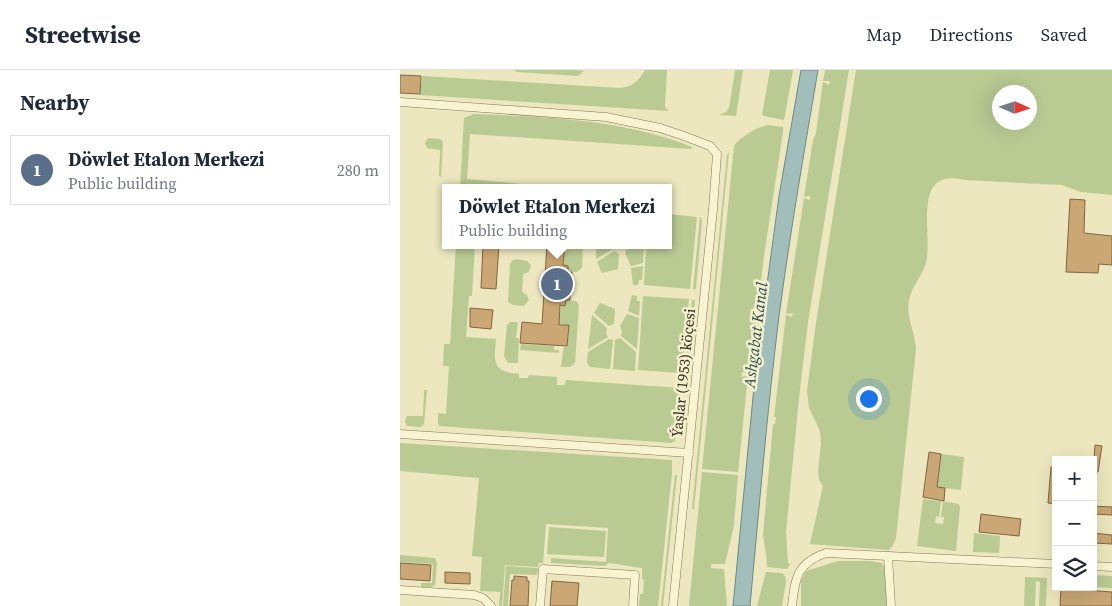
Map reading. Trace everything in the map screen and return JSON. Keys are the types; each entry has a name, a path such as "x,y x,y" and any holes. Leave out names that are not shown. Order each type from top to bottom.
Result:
{"street":[{"name":"Ýaşlar (1953) köçesi","path":"400,102 606,117 660,128 710,146 717,154 673,606"},
{"path":"400,434 689,453"},
{"path":"792,606 794,584 798,573 807,561 826,552 1052,564"},
{"path":"888,556 891,606"},
{"path":"1097,566 1112,567"},
{"path":"540,606 543,569 635,575 633,606"},
{"path":"400,590 474,595 483,598 491,606"}],"green space":[{"path":"514,70 584,71 578,76 517,72"},
{"path":"645,70 667,70 665,107 669,111 420,95 422,76 620,88 635,83"},
{"path":"735,70 743,70 736,116 719,115 726,112 729,108"},
{"path":"770,70 793,70 784,120 762,115"},
{"path":"825,70 849,70 808,322 786,532 788,563 790,564 787,569 767,567 763,535 773,424 775,424 776,417 774,417 786,315 792,317 793,313 786,314 804,198 810,200 810,196 804,197 823,82 829,85 830,81 823,81"},
{"path":"856,70 1112,70 1112,195 1081,192 1062,185 949,178 938,182 931,191 927,216 927,258 924,269 913,289 908,307 916,349 896,538 889,550 810,544 823,486 819,480 818,470 821,444 820,431 809,408 807,391"},
{"path":"474,114 584,121 639,130 692,147 692,149 470,134 467,179 523,184 460,184 464,118"},
{"path":"767,125 783,127 783,132 764,256 749,374 742,372 741,377 748,376 738,472 702,469 734,146 749,133"},
{"path":"428,138 440,139 443,142 441,177 439,176 440,150 427,148 425,143"},
{"path":"729,152 694,509 692,509 727,155"},
{"path":"672,214 697,217 690,289 644,285 646,249 672,249"},
{"path":"700,216 702,221 696,289 693,289"},
{"path":"456,249 475,249 472,296 469,296 466,337 496,339 495,360 499,368 510,373 519,374 519,378 528,378 529,375 557,377 557,385 565,385 566,380 680,388 675,441 671,443 439,426 438,413 446,414 449,366 443,366 444,344 450,344"},
{"path":"565,249 583,249 582,268 577,272 568,271 568,266 564,265"},
{"path":"596,249 613,249 596,259"},
{"path":"627,249 644,249 643,263 631,266 625,253"},
{"path":"614,251 619,254 618,269 602,273 597,262"},
{"path":"516,259 527,261 531,265 529,272 523,274 522,292 527,295 529,300 524,306 513,305 508,302 510,264"},
{"path":"643,266 642,280 639,280 638,285 633,285 631,268"},
{"path":"632,295 637,296 637,301 640,301 639,316 628,311"},
{"path":"643,296 689,299 682,371 680,373 638,370"},
{"path":"566,300 576,301 579,305 575,363 570,367 561,367 564,347 567,347 569,325 559,324 561,306 566,306"},
{"path":"692,300 695,300 688,369 685,373"},
{"path":"600,303 615,309 614,324 609,326 594,313"},
{"path":"627,314 639,318 637,349 621,336 620,326"},
{"path":"592,315 607,328 606,333 608,337 588,349"},
{"path":"510,322 518,322 516,338 519,338 518,363 508,363 504,356 507,325"},
{"path":"620,338 636,352 635,371 613,369 615,340"},
{"path":"609,339 613,340 610,369 590,367 587,363 588,352"},
{"path":"521,344 554,346 554,350 559,350 559,353 520,350"},
{"path":"424,390 427,390 424,424 421,427 407,426 405,422 407,416 423,416"},
{"path":"400,443 672,460 658,606 639,606 640,594 643,594 644,580 642,579 642,568 609,563 605,566 551,563 551,558 606,562 608,528 546,524 543,563 538,563 538,567 505,565 502,606 499,606 500,592 480,591 482,557 472,556 479,478 400,471"},
{"path":"941,454 964,457 961,490 937,487"},
{"path":"702,472 738,475 734,525 725,564 711,564 711,568 724,569 727,606 689,606"},
{"path":"675,475 677,475 663,606 661,606"},
{"path":"923,499 941,501 939,517 936,516 935,523 943,524 944,517 941,517 943,501 959,504 956,551 917,546"},
{"path":"549,527 606,531 604,557 547,554"},
{"path":"974,533 1000,536 999,553 973,552"},
{"path":"400,555 435,558 437,564 435,585 421,587 421,583 432,583 433,564 400,562"},
{"path":"838,561 882,563 886,570 887,606 801,606 801,581 806,571"},
{"path":"506,566 538,568 537,575 510,574 508,606 503,606"},
{"path":"766,572 782,573 785,576 786,582 782,606 757,606"},
{"path":"1097,575 1112,576 1112,588 1097,587"},
{"path":"1025,577 1047,578 1046,606 1039,606 1040,582 1036,581 1035,606 1024,606"}],"water":[{"path":"801,70 818,70 792,224 779,316 750,606 733,606 756,366 779,196"}],"building":[{"path":"400,75 421,76 420,94 400,93"},
{"path":"1070,199 1085,200 1084,233 1112,236 1112,265 1099,264 1098,273 1066,272"},
{"path":"483,249 499,249 496,289 481,288"},
{"path":"547,249 565,249 563,265 568,266 568,272 572,272 570,300 566,300 565,306 560,305 559,325 569,325 567,346 520,343 522,322 542,324"},
{"path":"470,308 493,310 491,329 470,327"},
{"path":"1095,445 1102,446 1098,472 1097,456 1094,456"},
{"path":"929,452 941,454 937,487 945,488 944,501 923,497"},
{"path":"1051,467 1052,467 1052,504 1048,503"},
{"path":"1097,506 1112,507 1112,515 1097,514"},
{"path":"981,514 1021,519 1019,536 979,532"},
{"path":"1097,533 1112,535 1112,544 1097,543"},
{"path":"400,563 431,565 430,581 400,579"},
{"path":"445,572 470,573 470,584 445,583"},
{"path":"514,576 527,577 527,581 529,581 528,606 510,606"},
{"path":"552,581 579,583 577,606 550,606"},
{"path":"1061,591 1112,592 1112,606 1060,606"}],"place":[{"name":"Döwlet Etalon Merkezi","path":"557,284"}],"water label":[{"name":"Ashgabat Kanal","path":"755,335"}]}
